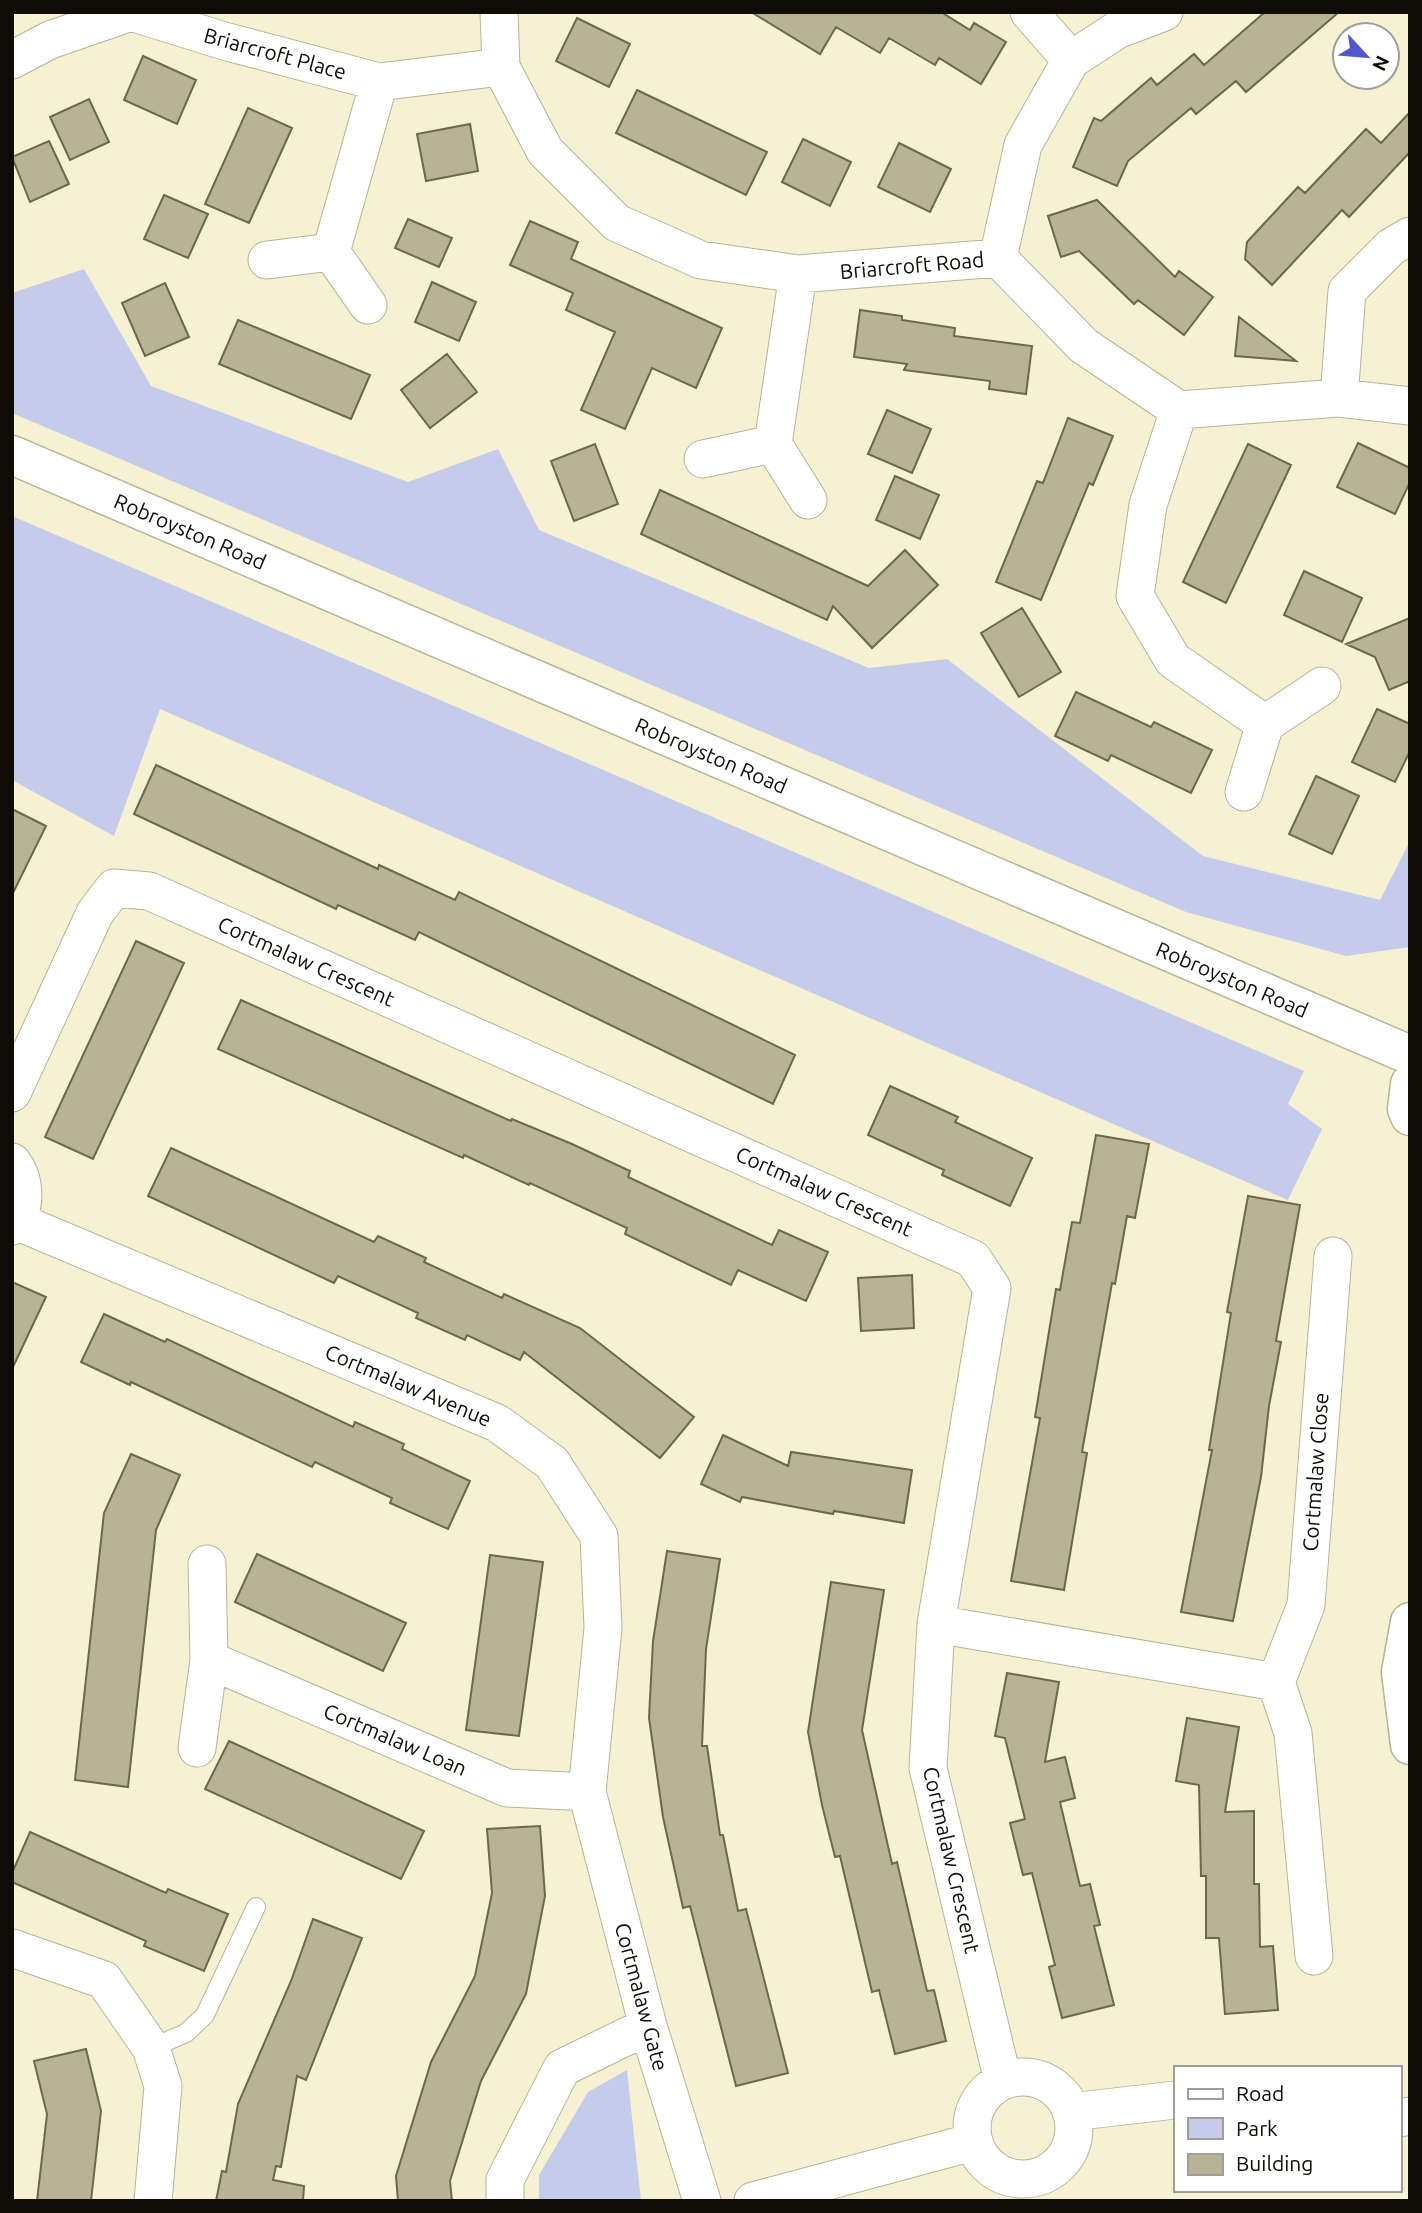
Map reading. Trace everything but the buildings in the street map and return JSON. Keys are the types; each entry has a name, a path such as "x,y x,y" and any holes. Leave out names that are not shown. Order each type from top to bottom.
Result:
{"main road":[{"name":"Robroyston Road","path":"12,455 1410,1055"},
{"path":"1410,1084 1407,1109 1410,1116"},
{"path":"1410,1622 1401,1672 1410,1745"}],"street":[{"name":"Briarcroft Place","path":"12,60 50,40 131,12 224,41 379,82 501,67"},
{"name":"Briarcroft Road","path":"499,12 501,67 545,151 617,223 701,260 798,274 998,258 1084,346 1179,410"},
{"path":"1029,12 1071,60"},
{"path":"998,258 1023,145 1071,60 1117,30 1164,12"},
{"path":"331,252 379,82"},
{"path":"1339,398 1347,291 1391,247 1410,236"},
{"path":"267,260 331,252"},
{"path":"331,252 368,305"},
{"path":"798,274 773,444 807,500"},
{"path":"1265,724 1173,660 1135,596 1148,505 1179,410 1339,398 1410,406"},
{"path":"703,459 773,444"},
{"path":"1244,792 1265,724 1322,685"},
{"name":"Cortmalaw Crescent","path":"12,1093 95,913 114,888 149,891 972,1259 992,1288 936,1624 928,1768 1003,2081"},
{"path":"12,1162 23,1185 23,1203 14,1223"},
{"name":"Cortmalaw Avenue","path":"14,1223 498,1423 552,1462 599,1536 603,1628 587,1792"},
{"name":"Cortmalaw Close","path":"1276,1682 1306,1605 1332,1256"},
{"path":"197,1748 209,1660 207,1564"},
{"path":"936,1624 1276,1682 1293,1733 1314,1955"},
{"name":"Cortmalaw Loan","path":"209,1660 507,1788 587,1792"},
{"name":"Cortmalaw Gate","path":"587,1792 648,2026 702,2201"},
{"path":"12,1948 104,1980 151,2048 163,2086 153,2201"},
{"path":"505,2201 505,2180 562,2068 648,2026"},
{"path":"1019,2077 1036,2079 1051,2086 1063,2097 1071,2112 1074,2129 1063,2160 1050,2172 1038,2190 1003,2176 979,2156 973,2142 974,2112 985,2094 1003,2081 1019,2077"},
{"path":"1071,2112 1174,2100"},
{"path":"753,2201 973,2142"}],"lane":[{"path":"151,2048 186,2034 205,2015 256,1907"}],"green space":[{"path":"84,269 151,386 408,482 498,449 539,530 869,668 947,659 1203,856 1380,900 1410,841 1410,947 1346,956 1186,912 12,413 12,293"},
{"path":"12,516 1304,1071 1288,1104 1322,1129 1288,1200 160,709 114,836 12,780"},
{"path":"627,2070 641,2201 539,2201 539,2175 588,2092"}]}
